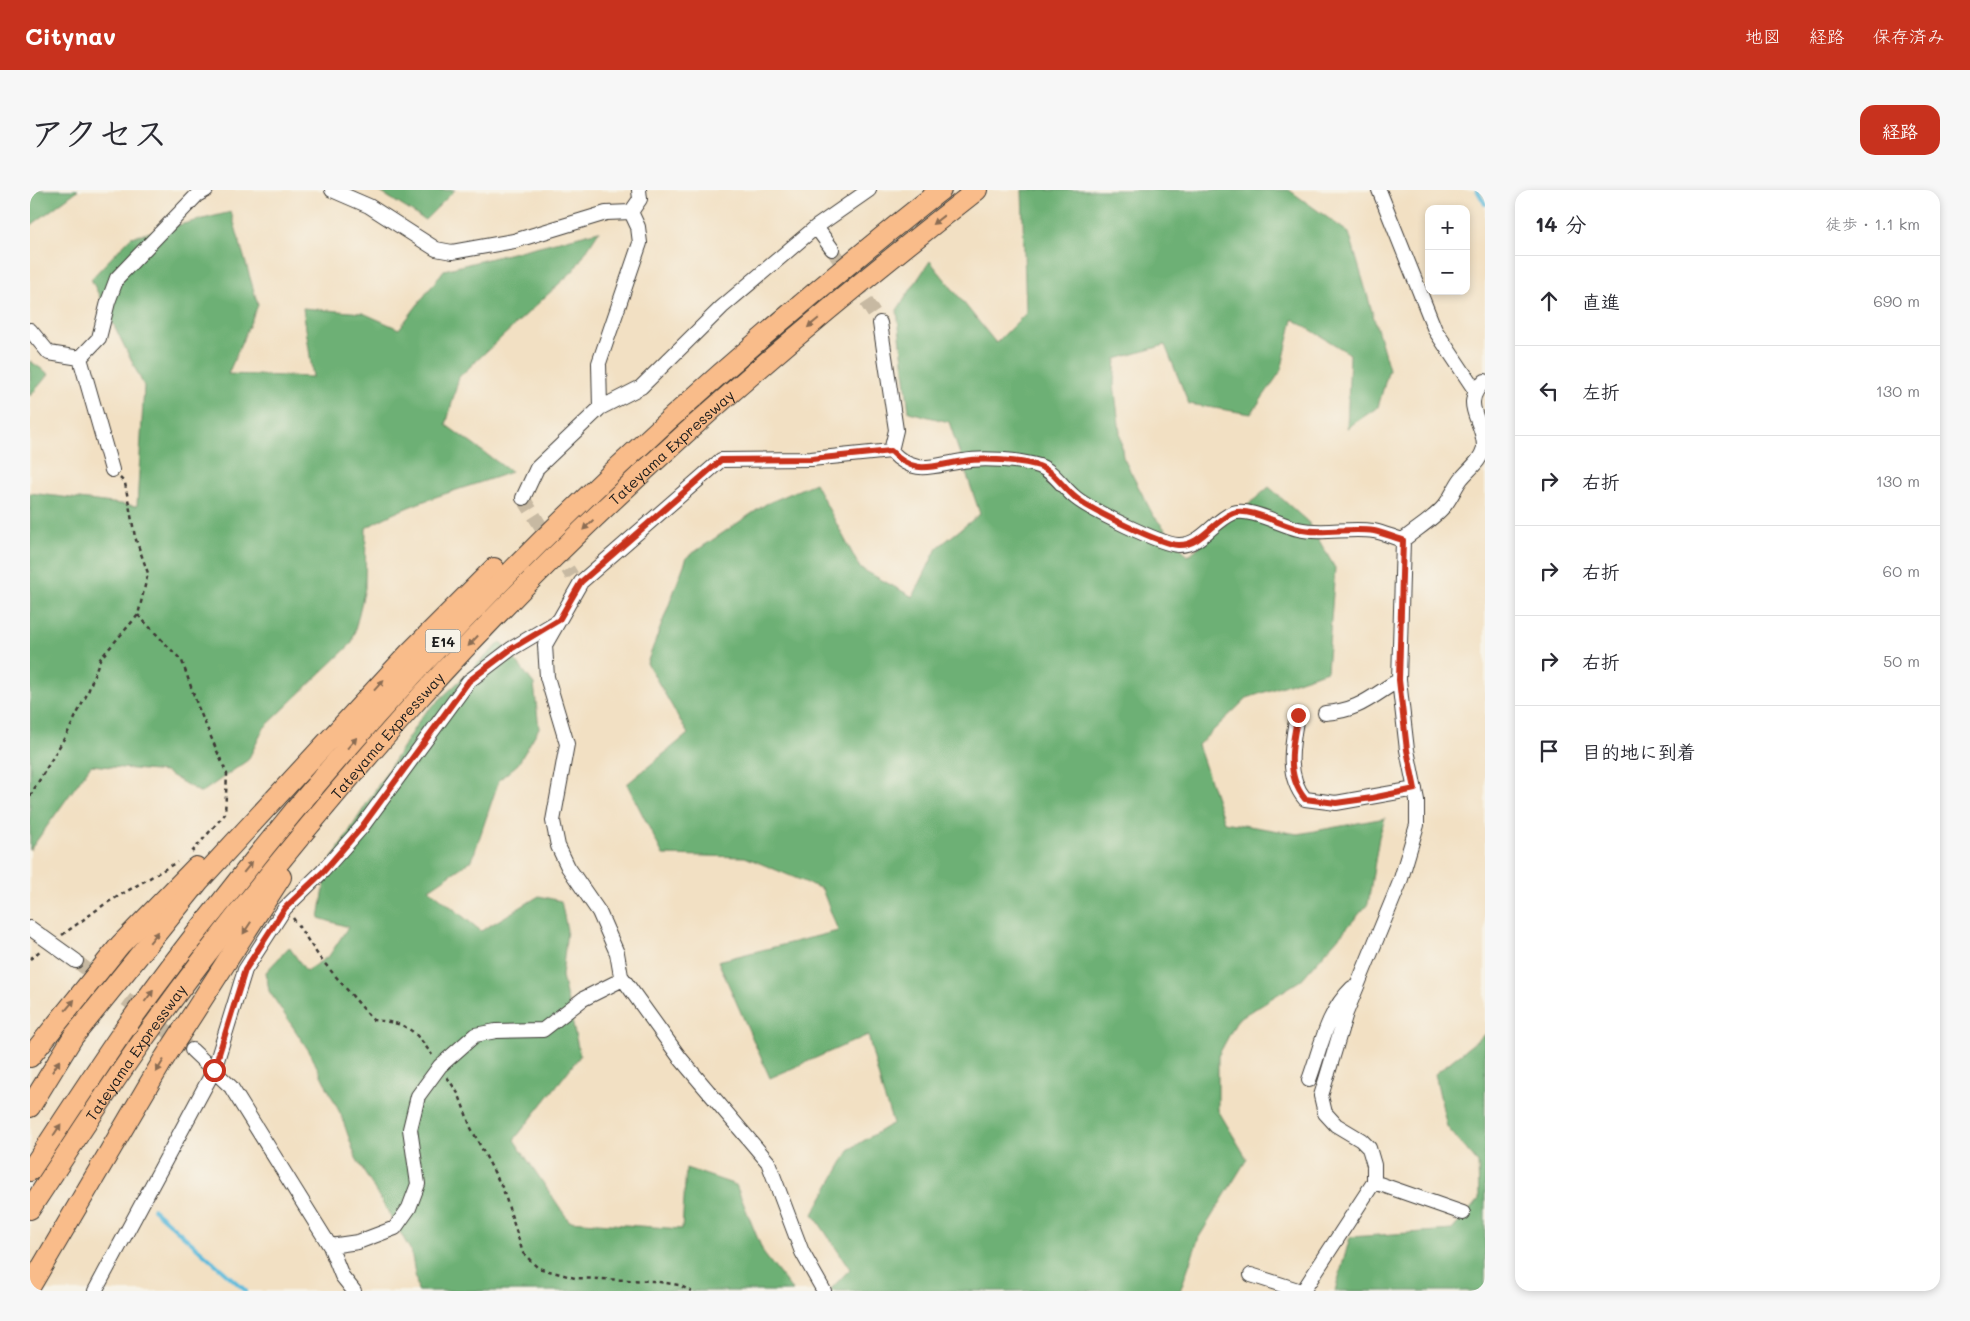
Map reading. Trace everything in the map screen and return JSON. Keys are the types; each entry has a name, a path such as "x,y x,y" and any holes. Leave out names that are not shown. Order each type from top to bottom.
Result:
{"highway":[{"name":"Tateyama Expressway","path":"30,1171 125,1028 196,933 302,800 405,682 469,613 537,543 676,412 807,300 941,190"},
{"name":"Tateyama Expressway","path":"30,1209 142,1042 224,932 320,813 422,695 473,641 614,500 756,371 976,190"},
{"path":"30,1107 73,1037 199,881 410,652 599,465 676,412"},
{"path":"30,1058 120,945 192,870 313,758"},
{"path":"30,1287 162,1062 249,924 273,891 320,813"},
{"path":"42,1291 68,1237 78,1204"}],"street":[{"path":"80,358 99,338 108,302 117,278 197,195 206,190"},
{"path":"332,190 370,206 436,249 452,252 514,241 606,213 631,212"},
{"path":"631,212 640,199 639,190"},
{"path":"523,498 537,468 600,408 641,386 722,307 816,227 869,190"},
{"path":"1251,1275 1302,1291 1374,1182 1374,1166 1369,1148 1361,1140 1336,1126 1324,1112 1321,1096 1346,1013 1362,979 1411,851 1417,825 1415,789 1407,750 1399,680 1403,540 1444,506 1461,480 1479,461 1484,446 1482,423 1473,402 1480,386 1435,330 1380,190"},
{"path":"600,408 599,363 640,243 638,227 631,212"},
{"path":"816,227 832,249"},
{"path":"880,323 896,430 891,451"},
{"path":"30,330 49,353 80,358"},
{"path":"80,358 112,470"},
{"path":"891,451 901,462 918,468 965,460 1008,461 1040,466 1052,474 1074,497 1094,510 1166,542 1179,545 1193,542 1233,513 1248,512 1299,530 1373,531 1403,540"},
{"path":"824,1291 802,1252 768,1162 680,1058 621,976 618,953 599,912 568,867 558,846 553,821 567,744 547,677 546,645 577,579 721,460 812,459 891,451"},
{"path":"95,1291 214,1070 245,970 285,908 323,872 361,828 469,681 511,649 559,620"},
{"path":"1325,713 1338,712 1367,702 1399,680"},
{"path":"1298,715 1291,748 1292,771 1298,791 1305,799 1336,803 1415,789"},
{"path":"30,928 76,961"},
{"path":"330,1246 358,1242 395,1228 409,1208 418,1184 410,1129 418,1096 440,1066 475,1035 496,1031 543,1030 582,999 619,980 621,976"},
{"path":"1309,1080 1320,1042 1331,1019 1350,990 1362,979"},
{"path":"192,1050 231,1087 330,1246 342,1276 354,1291"},
{"path":"1374,1182 1463,1213"}],"path":[{"path":"30,796 68,732 88,692 100,659 138,615 148,573 135,537 125,483 112,470"},
{"path":"138,615 182,661 198,708 228,774 225,814 188,856"},
{"path":"30,959 105,904 179,861"},
{"path":"285,908 320,958 373,1020 394,1022 410,1028 440,1066 459,1095 471,1128 503,1189 523,1253 538,1268 575,1278 653,1281 679,1285 691,1291"}],"green space":[{"path":"30,190 78,190 30,226"},
{"path":"377,190 455,190 425,220"},
{"path":"1022,190 1289,190 1349,233 1389,369 1378,407 1347,428 1350,354 1293,319 1281,371 1251,414 1189,404 1165,345 1116,359 1114,384 1123,457 1153,515 1188,556 1269,487 1309,523 1335,568 1327,671 1247,698 1198,745 1224,822 1298,834 1385,818 1379,837 1368,904 1301,980 1238,1019 1218,1056 1218,1110 1247,1159 1199,1237 1180,1291 829,1291 850,1269 813,1214 850,1149 893,1123 883,1094 868,1035 770,1078 718,961 838,931 822,889 745,857 663,855 627,784 688,734 647,663 687,557 766,504 815,483 860,568 913,597 937,548 980,514 949,422 909,412 897,310 930,261 996,343 1026,313"},
{"path":"231,212 258,305 228,374 313,377 303,308 363,313 399,329 444,270 599,231 574,270 459,377 446,425 511,472 418,503 366,528 365,588 352,643 264,728 248,760 201,793 165,772 91,765 30,850 30,493 137,506 144,386 91,279 131,237"},
{"path":"30,361 49,374 30,396"},
{"path":"501,642 534,684 539,728 518,764 499,780 472,860 429,889 481,931 539,896 561,901 567,930 562,976 580,1056 514,1140 569,1221 682,1229 686,1168 736,1185 764,1254 793,1291 418,1291 411,1251 356,1158 341,1115 309,1051 269,991 266,972 289,947 306,971 329,956 348,927 319,918 328,865 422,716"},
{"path":"1485,1034 1485,1291 1335,1291 1350,1237 1452,1230 1479,1199 1478,1163 1447,1127 1435,1074"}],"waterway":[{"path":"1477,190 1485,204"},
{"path":"153,1209 246,1291"}],"tunnel":[{"path":"832,249 880,323"},
{"path":"523,498 572,576"},
{"path":"76,961 192,1050"}],"route":[{"path":"214,1070 245,970 285,908 323,872 361,828 469,681 482,669 511,649 559,620 581,582 721,460 812,459 891,451 901,462 918,468 939,466 965,460 1008,461 1040,466 1052,474 1074,497 1094,510 1166,542 1179,545 1193,542 1233,513 1248,512 1299,530 1373,531 1403,540 1399,680 1407,750 1415,789 1336,803 1305,799 1298,791 1292,771 1291,748 1298,715"}]}
